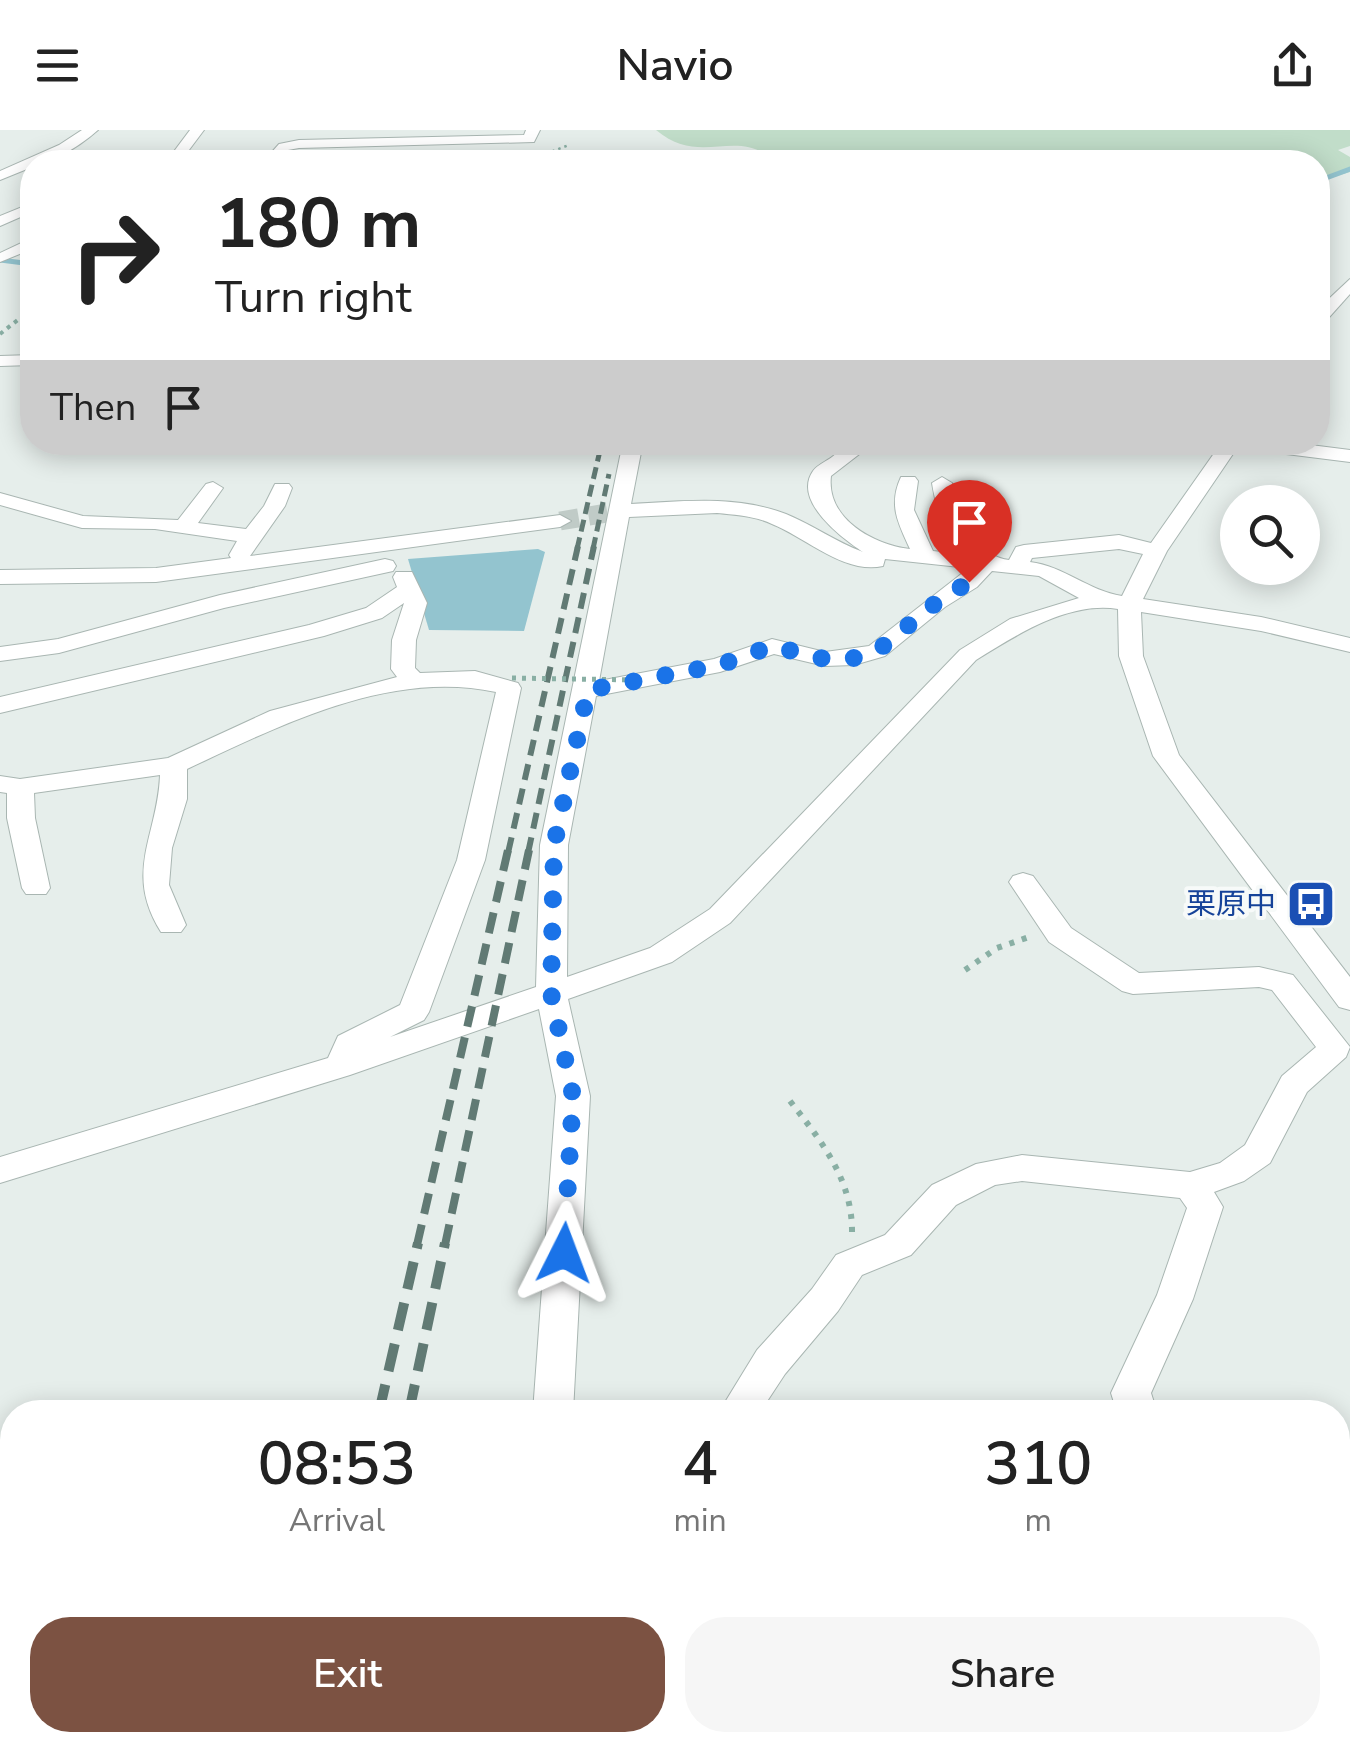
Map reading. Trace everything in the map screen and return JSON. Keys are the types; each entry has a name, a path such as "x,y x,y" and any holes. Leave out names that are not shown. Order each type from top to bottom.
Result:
{"street":[{"path":"59,150 91,130"},
{"path":"181,150 197,130"},
{"path":"282,150 299,144 529,139 532,130"},
{"path":"1330,306 1350,284"},
{"path":"555,1400 573,1096 551,993 554,845 588,690 631,455"},
{"path":"848,455 821,474 821,495 834,517 878,552 1018,565 1071,581 1085,594 1099,599 1261,624 1350,646"},
{"path":"1224,455 1156,551 1130,604 1132,656 1166,756 1350,999"},
{"path":"619,510 733,508 776,518 870,561 935,563 903,510 908,481"},
{"path":"942,484 949,515 970,547 988,562"},
{"path":"184,527 213,488"},
{"path":"239,564 248,536 278,504 282,488"},
{"path":"0,499 82,522 184,527 248,536"},
{"path":"0,654 118,632 398,554 560,521"},
{"path":"1018,565 1024,552 1119,542 1156,551"},
{"path":"0,577 156,575 239,564 398,554"},
{"path":"398,554 416,602 404,640 403,669 414,681"},
{"path":"588,690 720,665 772,646 825,659 854,658 877,651 937,602 969,582 988,562"},
{"path":"0,706 345,622 374,613 410,588"},
{"path":"0,1170 338,1067 660,955 720,916 968,655 1018,624 1099,599"},
{"path":"118,632 135,674"},
{"path":"36,888 11,821 10,786 174,766 279,716 414,681 469,678 509,688 471,860 413,1012 349,1044 338,1067"},
{"path":"171,925 155,885 158,848 172,799 174,766"},
{"path":"747,1400 771,1362 825,1300 848,1265 898,1245 944,1195 988,1173 1022,1168 1192,1186 1232,1172 1258,1154 1294,1084 1335,1049 1282,982 1259,977 1133,984 1060,935 1023,882"},
{"path":"1316,1025 1350,1012"},
{"path":"1133,1400 1131,1393 1174,1299 1205,1206 1192,1186"}],"path":[{"path":"0,334 20,318"},
{"path":"512,678 636,680"},
{"path":"965,970 997,948 1026,938 1060,935"},
{"path":"790,1101 830,1154 844,1184 854,1220 848,1265"}],"green space":[{"path":"656,130 1350,130 1350,146 1338,150 1350,157 1350,172 1330,178 1330,150 757,150 741,146 687,146"}],"water":[{"path":"538,549 545,552 524,631 429,630 408,559"}],"waterway":[{"path":"1330,176 1350,169"},
{"path":"0,260 20,262"}],"tunnel":[{"path":"560,521 619,511"}],"railway":[{"path":"577,549 599,455"},
{"path":"593,549 609,474"},
{"path":"508,853 578,546"},
{"path":"528,853 594,546"},
{"path":"417,1245 508,850"},
{"path":"445,1245 529,850"},
{"path":"382,1400 418,1243"},
{"path":"412,1400 445,1243"}],"place":[{"name":"栗原中","path":"1311,904"}],"route":[{"path":"564,1253 573,1096 551,993 554,845 588,690 720,665 772,646 825,659 854,658 877,651 937,602 969,582"}]}
